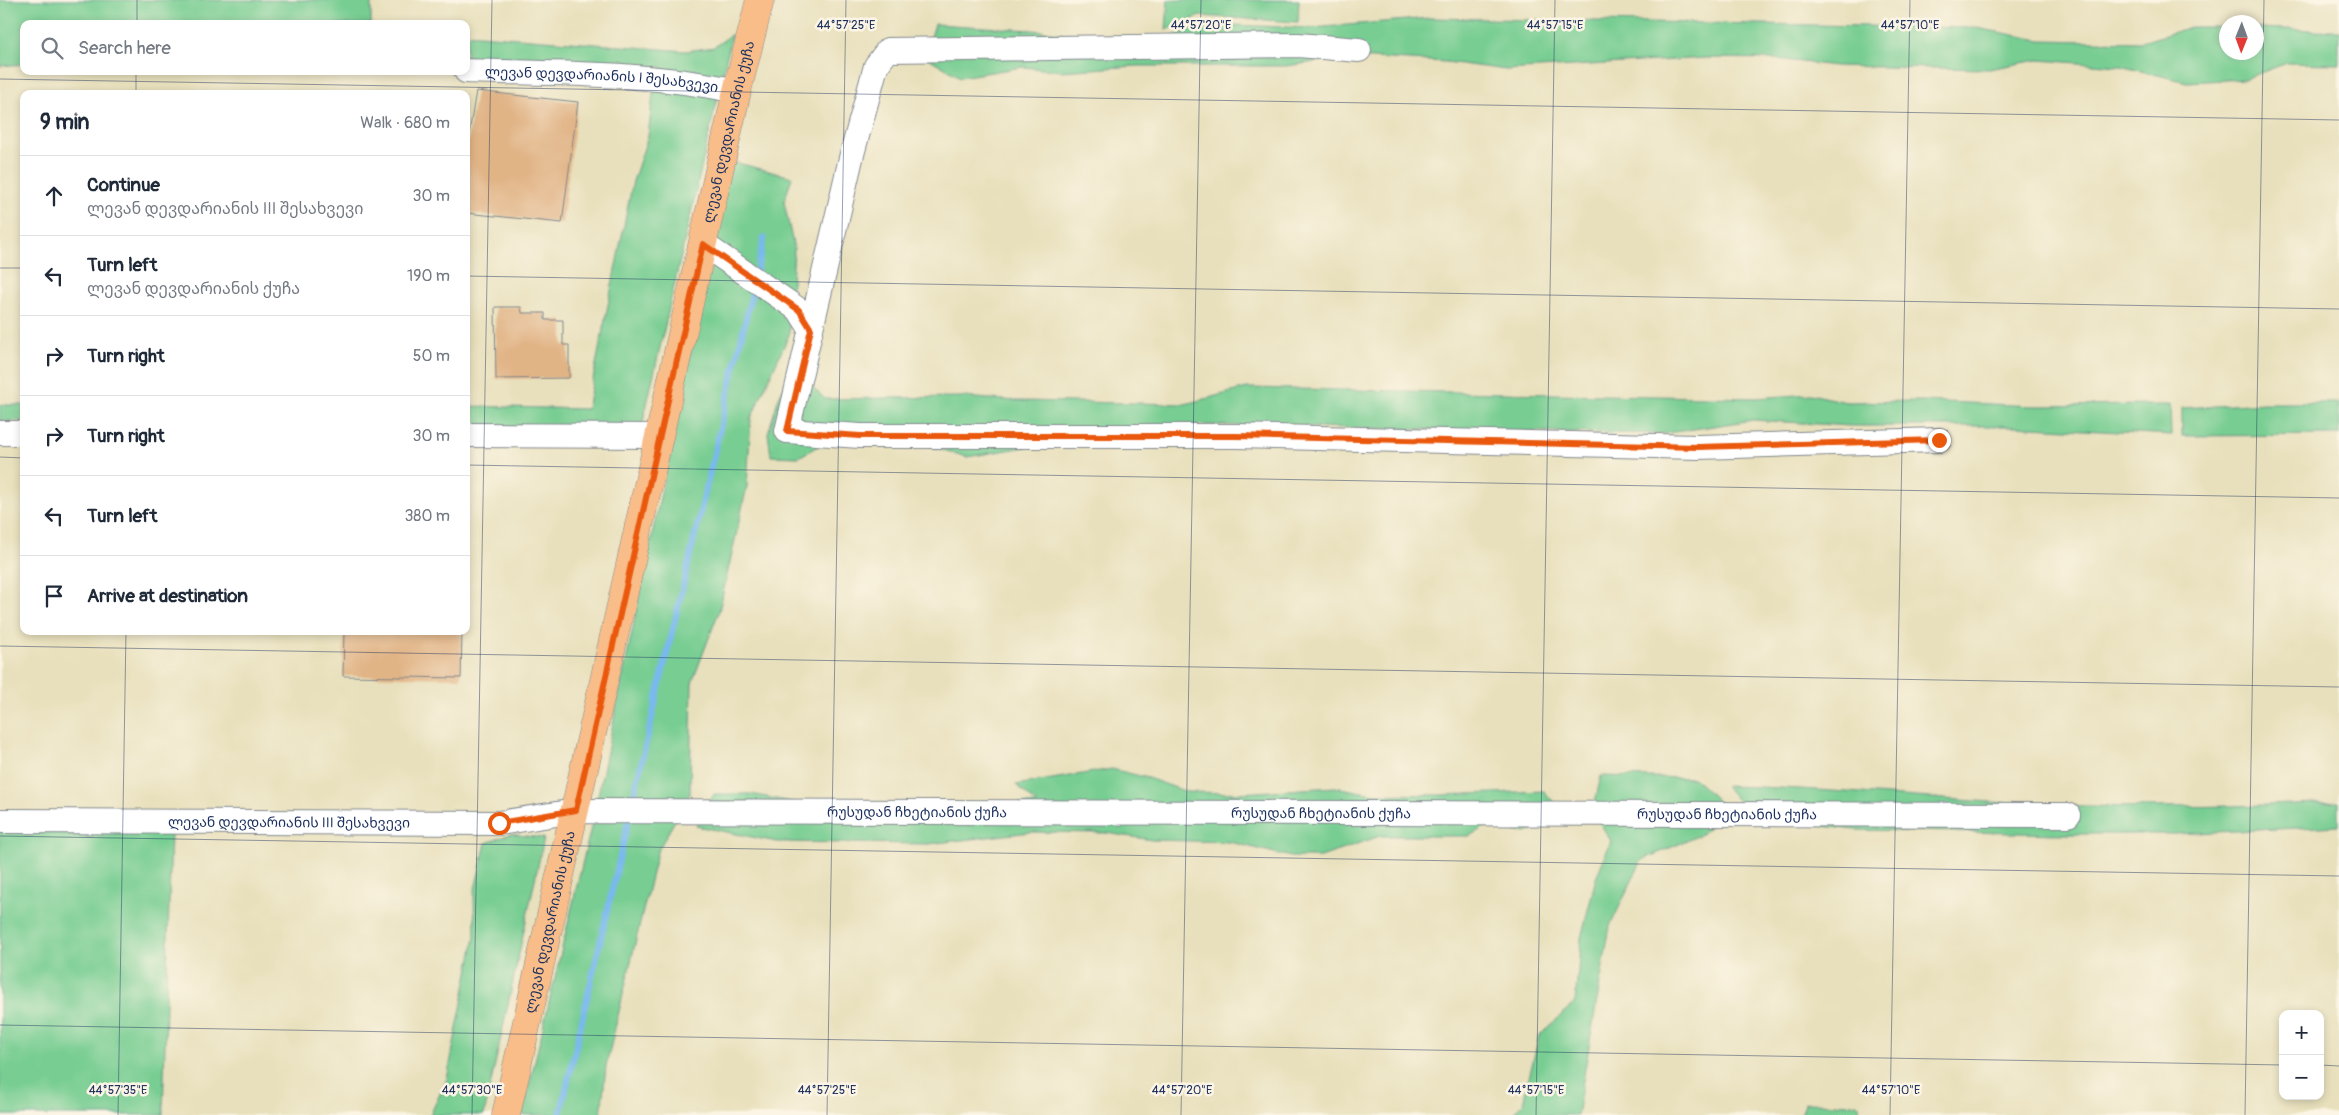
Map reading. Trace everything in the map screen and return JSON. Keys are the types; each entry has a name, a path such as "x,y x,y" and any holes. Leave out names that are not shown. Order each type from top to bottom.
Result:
{"main road":[{"name":"ლევან დევდარიანის ქუჩა","path":"506,1115 737,91 760,0"}],"street":[{"path":"1359,50 1298,45 888,50 876,66 854,145 787,431 860,436 1236,436 1698,447 1939,440"},
{"name":"ლევან დევდარიანის I შესახვევი","path":"470,71 645,77 690,81 737,91"},
{"path":"703,244 799,310 811,329"},
{"path":"0,433 20,433"},
{"path":"470,435 660,436"},
{"name":"რუსუდან ჩხეტიანის ქუჩა","path":"576,810 2068,815"},
{"name":"ლევან დევდარიანის III შესახვევი","path":"0,821 499,823 576,810"}],"green space":[{"path":"0,0 371,0 371,20 20,20 20,64 0,66"},
{"path":"1168,0 1299,0 1298,22 1200,16 1166,30"},
{"path":"1430,18 1977,28 2040,40 2142,42 2191,27 2219,27 2219,60 2264,60 2264,28 2339,31 2339,64 2287,63 2244,79 2187,82 2120,66 2038,60 1989,69 1835,66 1777,59 1706,58 1506,70 1446,62 1354,57 1286,66 1137,66 1061,71 1023,67 960,77 925,56 935,24 1032,30 1120,39 1164,40 1205,24 1312,28"},
{"path":"470,34 686,51 714,47 732,34 641,430 470,429 470,406 587,409 633,181 648,136 653,94 662,67 470,61"},
{"path":"730,161 792,177 784,202 794,249 789,335 751,418 747,486 719,611 692,683 690,794 657,852 606,1066 601,1115 522,1115 593,819"},
{"path":"794,368 825,399 962,397 1018,401 1185,404 1247,388 1756,398 1811,394 1846,402 1923,401 2034,406 2170,405 2171,435 2014,426 1850,426 1753,420 1661,434 1158,424 967,457 920,443 823,443 799,457 771,456 768,433 779,397"},
{"path":"2265,403 2339,403 2339,435 2182,436 2182,408"},
{"path":"0,405 20,405 20,421 0,421"},
{"path":"1112,769 1148,778 1187,792 1239,793 1335,787 1373,794 1440,795 1544,791 1566,816 1526,833 1487,826 1469,836 1380,836 1321,857 1291,857 1230,842 1152,840 1106,833 1031,832 928,844 777,842 696,826 714,794 751,794 812,806 1037,804 1016,785"},
{"path":"1601,776 1694,778 1729,812 1700,835 1642,860 1610,926 1577,1115 1513,1115 1523,1103 1539,1036 1575,1002 1581,938 1596,878 1611,841 1593,812"},
{"path":"1725,786 2070,806 2186,807 2339,802 2339,826 2174,834 1856,830 1789,822 1755,821"},
{"path":"0,831 171,832 163,1115 0,1115"},
{"path":"510,834 544,838 484,1115 430,1115 447,1079 475,937 474,893 486,843"},
{"path":"1805,1103 1859,1104 1860,1115 1801,1115"}],"building":[{"path":"476,91 578,102 562,223 470,213 470,128"},
{"path":"495,307 521,307 522,313 545,313 545,320 563,320 563,345 569,345 569,378 496,379"},
{"path":"344,635 462,635 461,678 343,676"}],"waterway":[{"path":"756,274 764,238"},
{"path":"631,807 754,284"},
{"path":"560,1115 629,817"}],"route":[{"path":"499,823 576,810 703,244 799,310 811,329 787,431 860,436 1236,436 1698,447 1939,440"}]}
